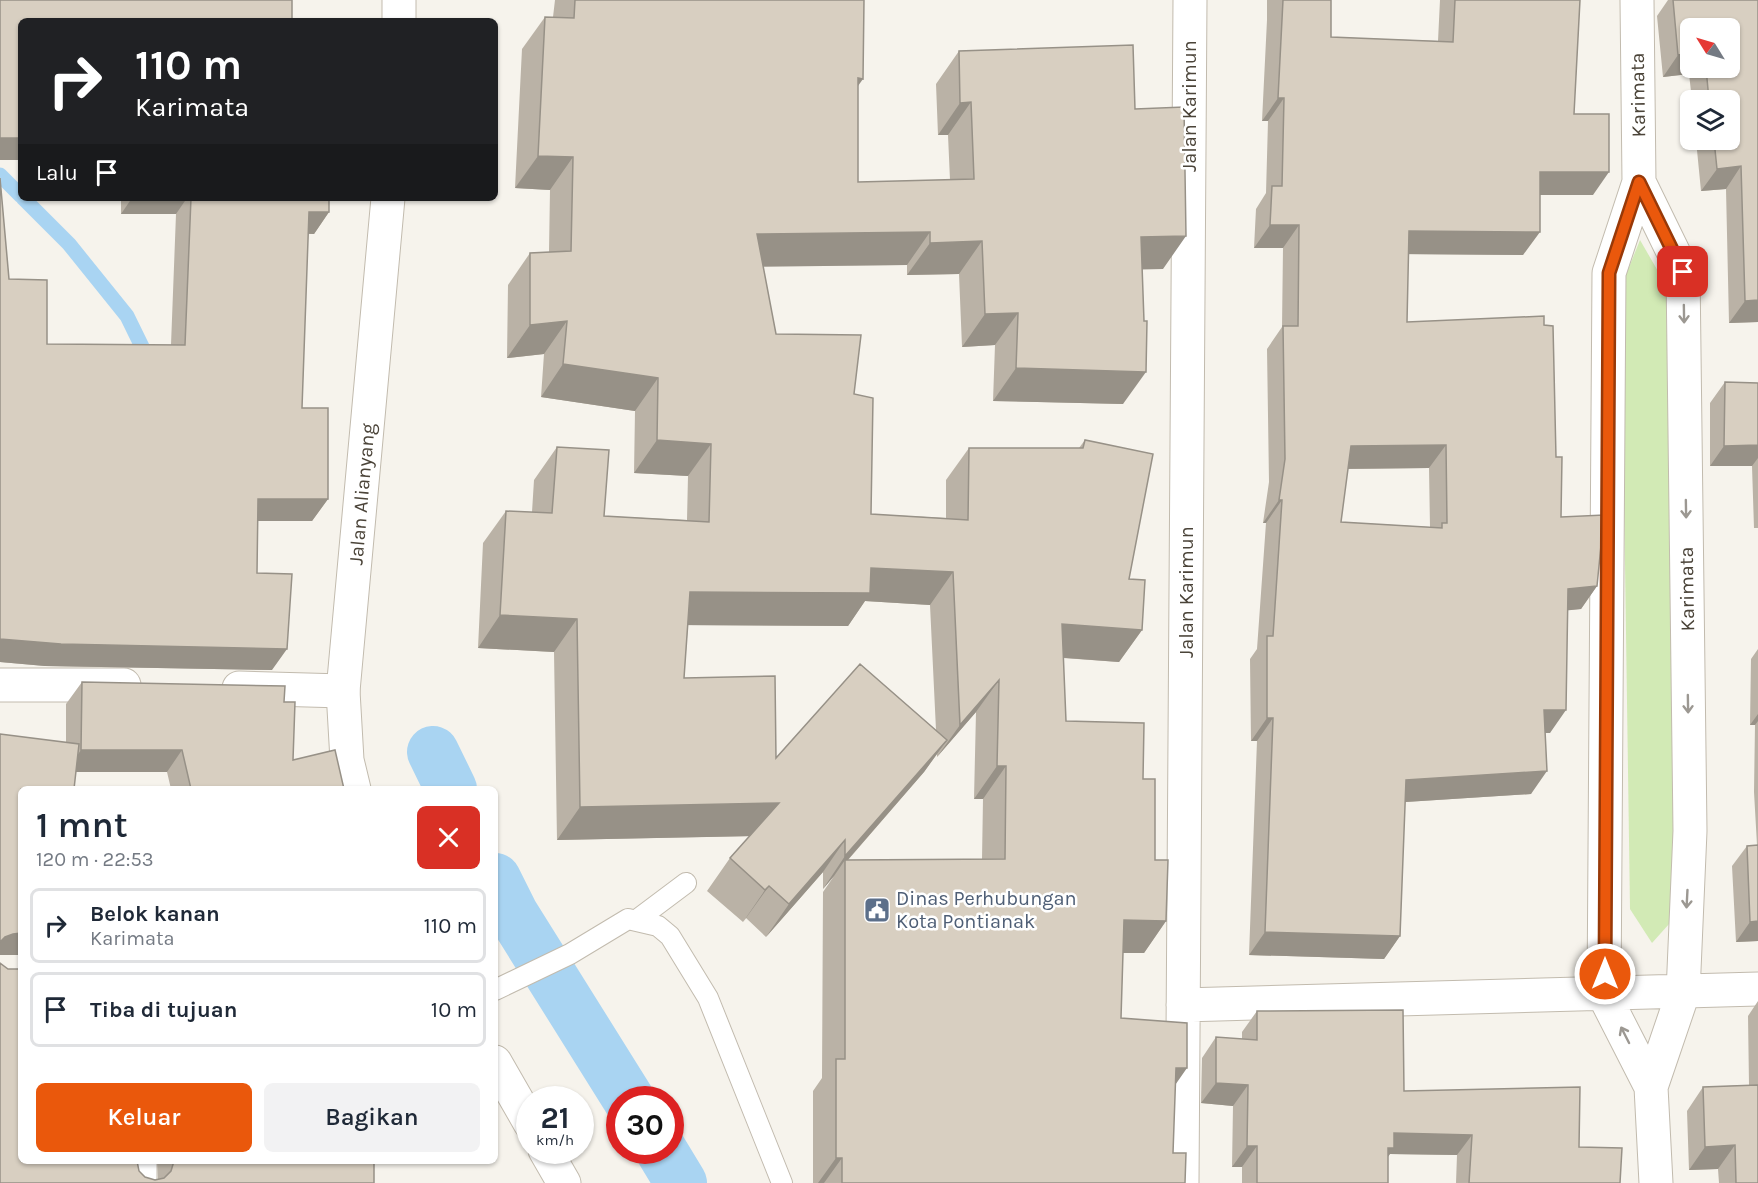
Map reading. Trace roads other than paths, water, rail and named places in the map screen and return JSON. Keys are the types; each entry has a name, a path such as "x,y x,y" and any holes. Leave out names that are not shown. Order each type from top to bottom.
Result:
{"street":[{"path":"399,0 399,18"},
{"name":"Jalan Karimun","path":"1182,1183 1190,0"},
{"name":"Karimata","path":"1637,0 1639,182 1683,272 1690,831 1683,993 1651,1087 1656,1183"},
{"path":"1639,182 1609,273 1604,995 1651,1087"},
{"name":"Jalan Alianyang","path":"353,786 347,760 343,690 388,201"},
{"path":"0,685 155,686"},
{"path":"214,687 343,690"},
{"path":"1183,1005 1683,993 1758,989"},
{"path":"498,1067 516,1099"},
{"path":"140,1164 140,1183"},
{"path":"553,1164 564,1183"}],"lane":[{"path":"638,919 686,883"},
{"path":"498,989 570,954 628,919 638,919 658,926 670,936 708,998 782,1183"}],"waterway":[{"path":"0,175 18,193"},
{"path":"26,201 69,244 127,316 150,363"},
{"path":"433,752 450,786"},
{"path":"498,885 512,913 620,1086"},
{"path":"669,1164 681,1183"}],"place":[{"name":"Dinas Perhubungan Kota Pontianak","path":"877,910"}]}
